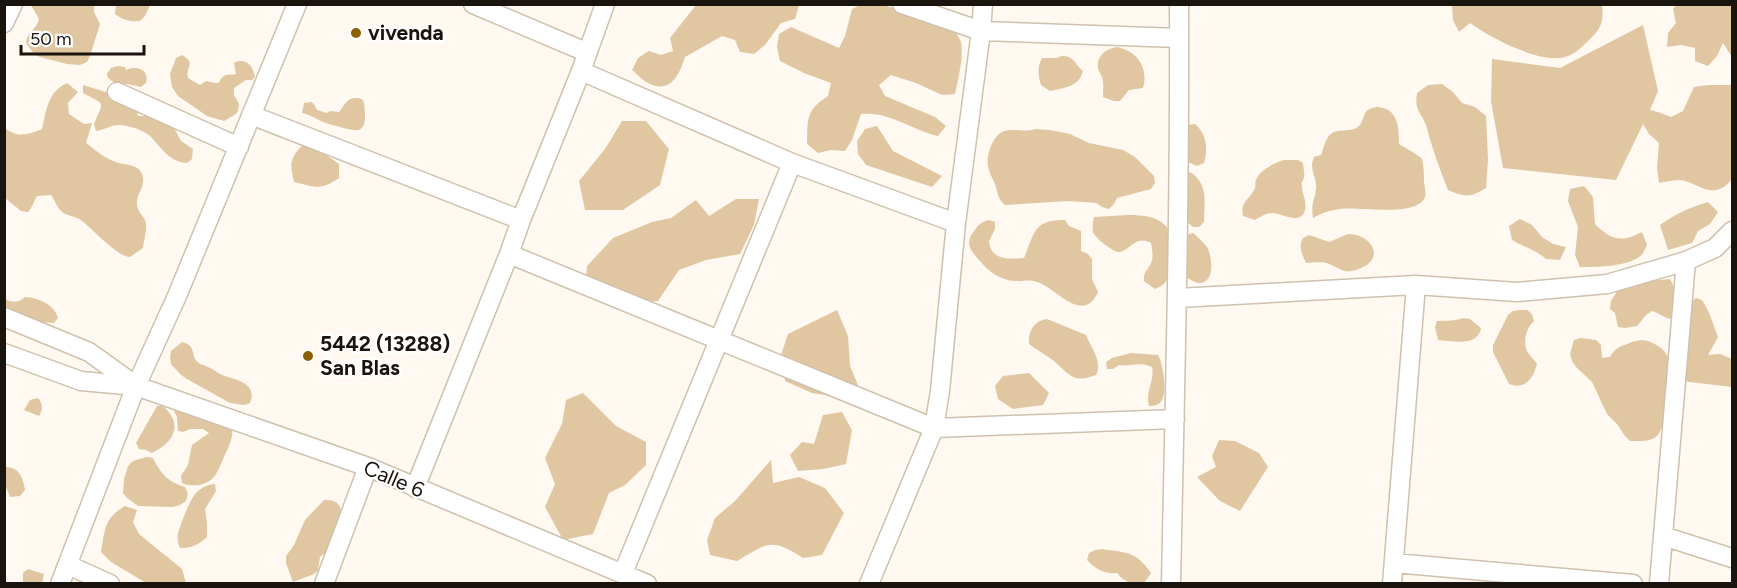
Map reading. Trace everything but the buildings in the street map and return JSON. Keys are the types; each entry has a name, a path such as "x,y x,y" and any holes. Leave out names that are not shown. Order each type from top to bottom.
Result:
{"street":[{"path":"4,23 13,4"},
{"path":"60,584 136,386 177,296 297,4"},
{"path":"473,4 586,52"},
{"path":"416,488 510,255 521,220 581,71 605,4"},
{"path":"902,4 981,31 1179,38"},
{"path":"869,584 934,428 983,4"},
{"path":"1171,584 1178,298 1179,4"},
{"path":"581,71 792,163 956,224"},
{"path":"117,92 239,147"},
{"path":"251,115 521,220"},
{"path":"623,573 792,163"},
{"path":"1178,298 1416,285 1517,292 1607,284 1686,261 1715,248 1732,231"},
{"path":"510,255 934,428 1175,420"},
{"path":"1659,584 1686,261"},
{"path":"1392,584 1416,285"},
{"name":"Calle 6","path":"4,317 89,352 136,386"},
{"name":"Calle 6","path":"4,353 81,381 136,386 368,467 647,584"},
{"path":"324,584 368,467"},
{"path":"1663,536 1732,558"},
{"path":"1394,563 1633,584"},
{"path":"68,565 110,584"}],"shaded area":[{"path":"116,4 150,5 145,16 140,21 136,21 121,18 115,14"},
{"path":"877,4 948,26 958,36 962,54 955,94 942,95 891,75 879,85 885,96 935,117 946,126 938,136 881,115 861,114 852,140 845,151 831,150 818,153 807,144 809,116 815,106 828,96 831,83 780,61 777,47 779,34 791,27 839,48 845,36 852,9 860,5"},
{"path":"31,5 94,5 94,12 100,24 87,62 80,65 67,64 34,54 26,43 39,19"},
{"path":"696,5 799,5 795,19 781,23 765,45 754,54 740,52 735,40 722,36 685,57 677,76 668,85 656,86 646,82 632,70 638,58 649,51 661,55 673,51 670,38"},
{"path":"1452,5 1602,5 1602,16 1599,29 1580,48 1569,56 1555,58 1543,57 1516,48 1490,36 1470,23 1459,32 1453,20"},
{"path":"1676,5 1732,5 1732,55 1723,43 1717,56 1708,66 1695,61 1695,48 1681,45 1667,47 1668,33 1676,23 1673,9"},
{"path":"1643,25 1658,91 1650,110 1671,117 1683,111 1694,87 1732,85 1732,179 1718,190 1706,189 1679,180 1659,183 1657,168 1659,143 1649,134 1643,124 1616,180 1503,168 1491,101 1492,59 1560,68"},
{"path":"1116,47 1135,56 1143,67 1144,74 1143,88 1129,90 1120,101 1103,97 1103,79 1098,68 1102,54"},
{"path":"182,55 190,63 188,78 200,85 206,81 218,83 226,75 236,74 234,63 238,61 251,66 255,77 234,88 234,95 239,104 236,114 224,121 207,116 178,96 172,87 170,74 176,58"},
{"path":"1062,56 1072,59 1083,71 1074,84 1050,91 1041,85 1038,72 1040,61 1042,58"},
{"path":"125,67 126,70 138,68 142,70 146,75 146,83 141,87 127,84 117,85 108,78 107,74 111,68"},
{"path":"67,83 78,92 68,103 69,114 84,124 92,123 86,143 109,159 131,165 142,173 143,182 137,204 145,220 146,234 143,248 130,257 112,248 80,219 63,213 51,195 37,196 28,212 21,211 5,198 5,128 14,133 23,134 42,129 52,96"},
{"path":"1442,84 1462,103 1475,107 1486,116 1488,159 1486,188 1476,194 1463,195 1448,190 1418,108 1417,93 1428,85"},
{"path":"83,85 109,93 136,107 138,116 148,116 173,126 181,141 193,149 192,159 187,163 175,160 150,136 131,127 116,125 96,131 94,124 101,104 83,93"},
{"path":"359,98 364,102 365,118 359,130 323,122 302,113 304,103 311,102 317,110 327,113 339,112 349,100"},
{"path":"1377,107 1389,111 1396,119 1399,144 1422,159 1425,197 1420,203 1411,207 1386,210 1348,208 1326,212 1313,218 1316,190 1312,166 1314,157 1321,155 1331,134 1356,128 1366,111"},
{"path":"622,121 646,121 669,149 660,185 623,210 585,210 579,181 605,149"},
{"path":"1195,124 1202,132 1206,147 1204,163 1197,166 1186,161 1187,125"},
{"path":"877,126 893,151 942,176 932,187 866,165 858,154 857,141 865,129"},
{"path":"1035,129 1070,134 1089,143 1123,150 1135,157 1154,176 1155,183 1151,189 1117,198 1109,209 1096,203 1069,201 1005,205 999,198 988,168 990,147 998,134 1002,132"},
{"path":"302,146 316,148 339,164 339,178 327,185 317,187 294,182 292,162"},
{"path":"1284,160 1298,160 1303,163 1302,189 1305,210 1303,215 1291,218 1270,213 1255,220 1243,216 1244,205 1254,190 1258,176 1268,167"},
{"path":"1190,172 1200,182 1204,194 1204,222 1199,227 1193,227 1183,218 1183,174"},
{"path":"1584,186 1593,197 1595,224 1606,234 1622,239 1642,232 1647,245 1640,256 1618,265 1580,267 1575,255 1578,227 1568,201 1570,189"},
{"path":"736,199 759,199 754,225 740,254 706,260 679,270 658,301 613,305 585,294 587,266 613,238 652,222 671,218 696,200 709,216"},
{"path":"1708,202 1718,212 1710,224 1698,231 1692,243 1668,250 1660,225 1683,211"},
{"path":"1128,215 1157,219 1169,231 1169,275 1160,287 1155,289 1144,281 1152,258 1151,243 1137,242 1117,252 1105,245 1093,232 1094,217"},
{"path":"1520,219 1532,225 1542,237 1553,244 1566,247 1560,260 1546,259 1512,240 1509,226"},
{"path":"989,220 995,222 995,229 989,241 990,248 997,255 1007,258 1024,258 1036,230 1046,222 1065,220 1069,226 1081,231 1081,251 1092,259 1092,279 1098,292 1092,301 1086,305 1072,303 1037,282 1009,280 992,272 974,254 969,244 969,239 977,227"},
{"path":"1193,233 1207,247 1210,257 1211,269 1208,279 1198,283 1185,277 1187,235"},
{"path":"1348,234 1364,238 1373,248 1372,260 1366,266 1348,271 1326,263 1306,263 1301,247 1303,238 1309,235 1329,242"},
{"path":"1670,279 1676,299 1670,319 1652,311 1637,326 1618,327 1615,313 1610,309 1611,301 1619,288"},
{"path":"25,297 45,303 53,309 58,318 54,323 40,322 5,308 5,299 15,302"},
{"path":"1696,298 1702,300 1705,305 1718,337 1708,355 1720,354 1732,359 1732,387 1681,381 1690,303"},
{"path":"837,310 848,336 850,366 858,385 845,398 812,393 785,381 781,355 788,334"},
{"path":"1527,310 1532,314 1534,321 1527,332 1525,345 1537,364 1531,379 1520,386 1509,384 1493,352 1493,345 1508,315"},
{"path":"1047,319 1086,335 1096,355 1098,370 1096,375 1082,379 1072,377 1029,344 1033,327"},
{"path":"1470,319 1481,328 1475,338 1464,342 1438,340 1435,327 1437,321"},
{"path":"1581,338 1596,340 1601,345 1602,358 1610,357 1619,347 1639,341 1652,342 1664,351 1670,365 1670,373 1663,425 1657,436 1644,441 1630,441 1607,414 1592,382 1572,361 1570,354 1574,340"},
{"path":"182,342 190,346 194,357 200,363 246,384 251,391 250,403 244,405 230,403 181,375 171,364 170,357 171,351"},
{"path":"1131,353 1158,355 1164,384 1162,400 1158,404 1149,406 1148,401 1152,367 1143,364 1119,365 1113,369 1107,369 1106,362 1112,358"},
{"path":"1029,373 1049,393 1043,405 1013,409 998,399 995,386 1003,376"},
{"path":"583,393 616,426 646,442 646,465 625,485 609,493 593,534 563,540 545,507 555,484 545,458 562,424 566,400"},
{"path":"38,398 42,407 39,416 24,410 30,400"},
{"path":"176,405 232,426 231,442 213,478 206,483 191,485 182,483 181,476 188,465 192,445 209,433 203,429 178,431 174,411"},
{"path":"157,406 163,406 175,426 174,433 166,444 152,453 139,449 136,443"},
{"path":"842,412 852,430 846,464 798,471 790,455 802,442 814,444 823,415"},
{"path":"1219,440 1235,441 1259,453 1268,467 1240,511 1220,501 1197,477 1216,467 1212,456"},
{"path":"146,457 153,458 162,473 170,480 185,487 188,494 186,501 173,507 138,506 127,498 123,493 128,466 133,461"},
{"path":"771,460 773,483 799,477 825,488 844,513 822,555 803,558 784,547 770,545 737,561 710,555 707,540 715,518 735,501"},
{"path":"5,467 14,469 21,477 25,490 20,496 10,497 5,487"},
{"path":"215,484 216,491 205,509 207,537 195,546 180,548 178,534 192,499 202,488"},
{"path":"324,500 337,503 341,511 333,546 320,557 318,571 293,582 286,563 286,556 294,545 305,520"},
{"path":"125,506 137,510 133,522 139,534 182,569 186,583 146,583 111,562 101,552 109,520"},
{"path":"1102,549 1130,554 1141,561 1151,573 1144,583 1136,583 1126,581 1117,573 1100,570 1087,560 1089,553"},
{"path":"28,569 44,574 42,583 23,583 23,573"}],"place":[{"name":"vivenda","path":"356,33"},
{"name":"5442 (13288) San Blas","path":"308,356"}]}
